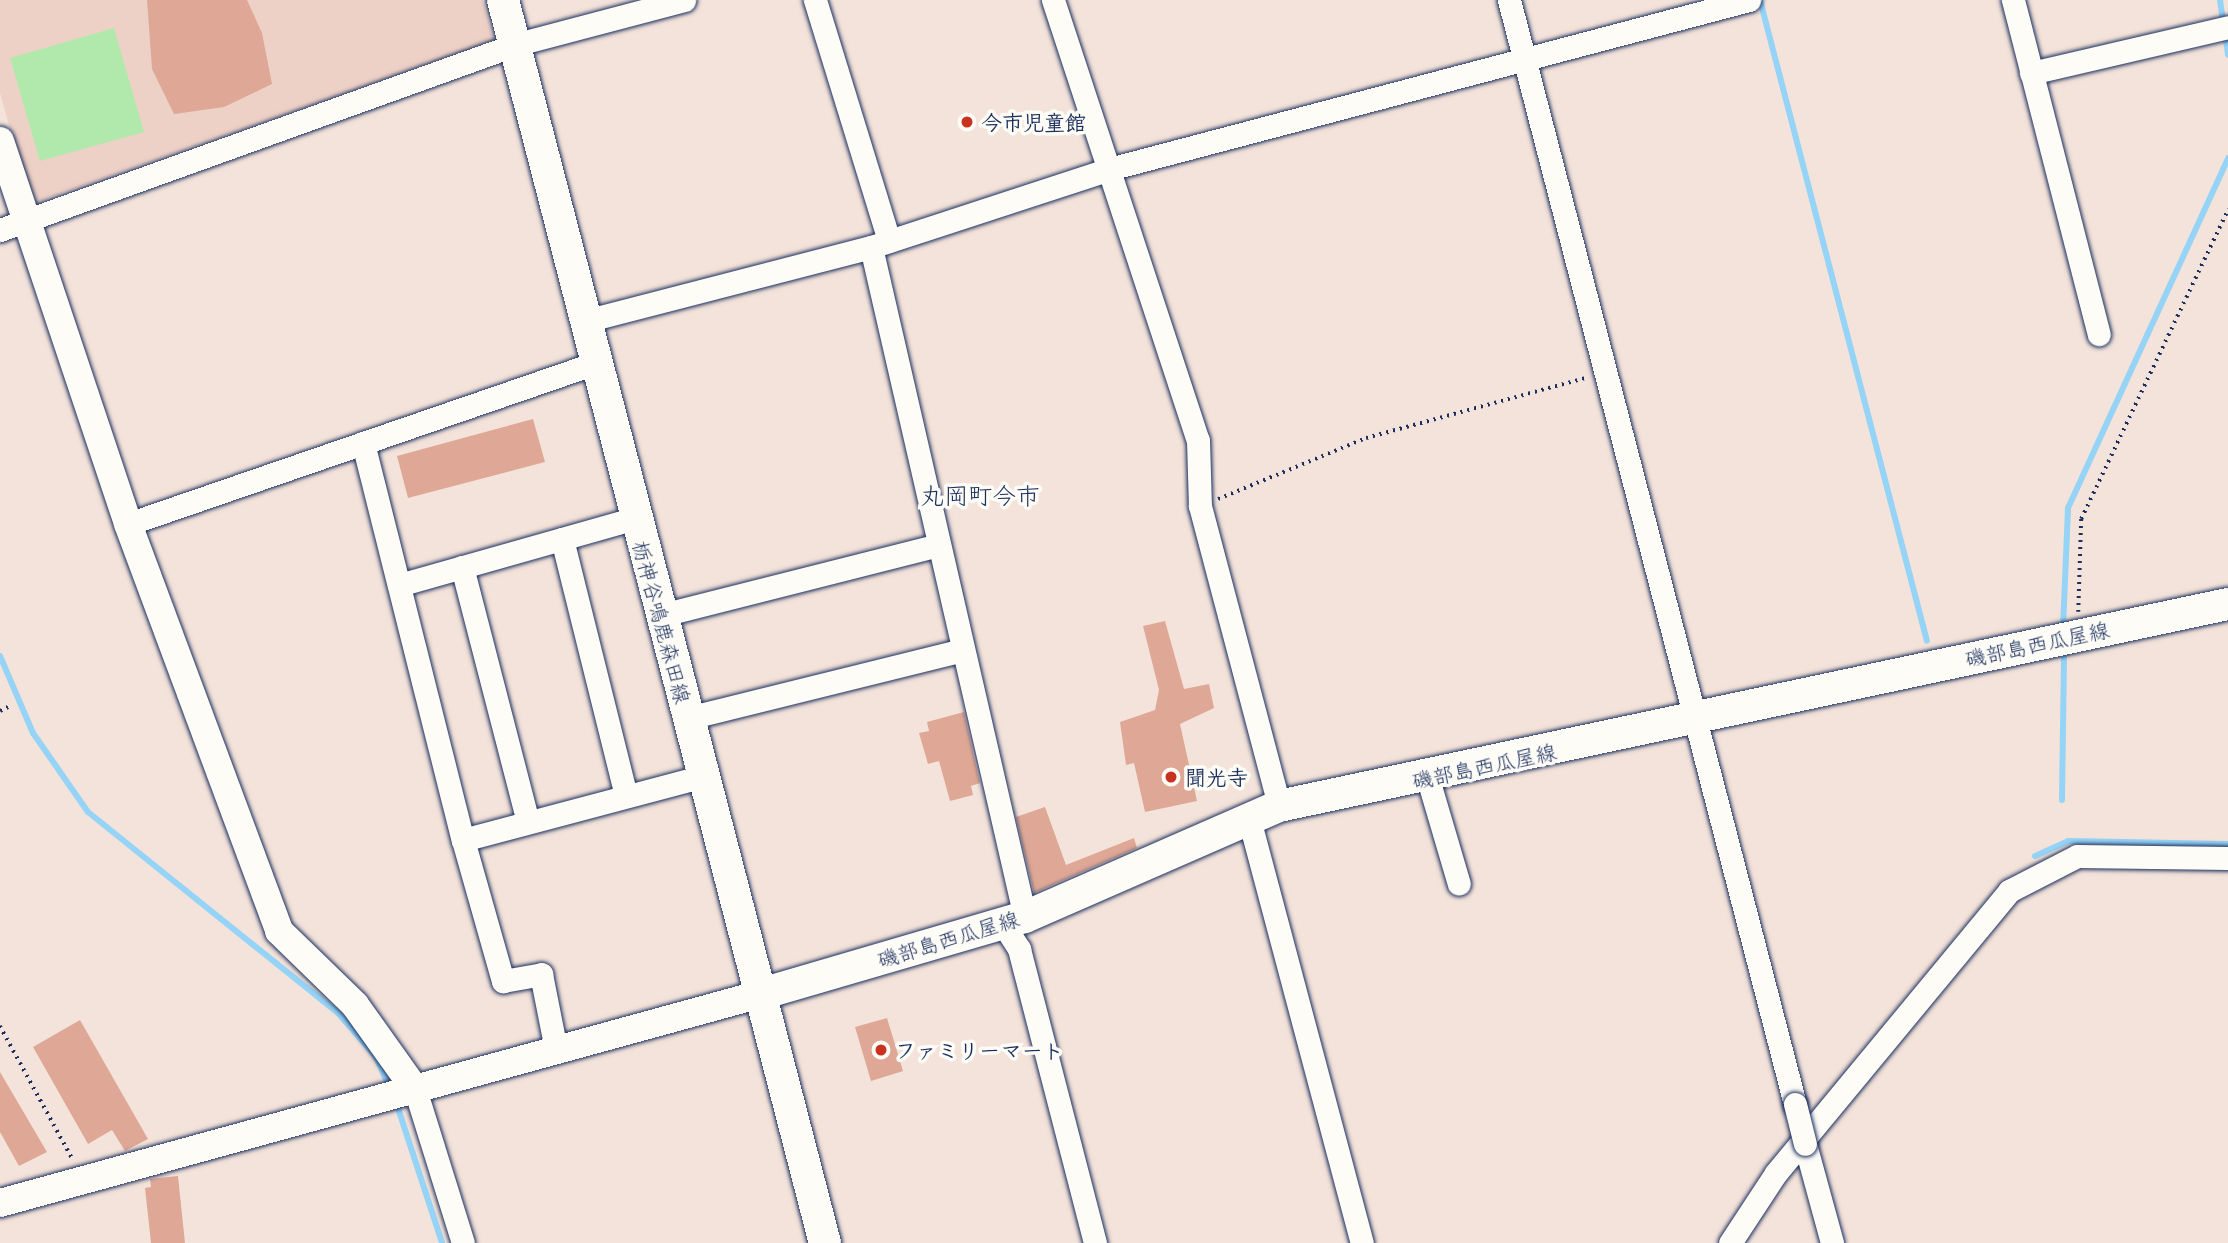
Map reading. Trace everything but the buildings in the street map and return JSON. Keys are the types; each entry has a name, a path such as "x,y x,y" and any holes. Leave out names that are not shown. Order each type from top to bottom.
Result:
{"main road":[{"name":"栃神谷鳴鹿森田線","path":"502,0 636,519 658,616 688,718 825,1243"},
{"name":"磯部島西瓜屋線","path":"761,994 1014,921 1248,815 1279,806 1428,779 2064,637 2228,604"}],"street":[{"path":"12,226 514,45 684,0"},
{"path":"815,0 880,244 938,545 962,650 1018,949 1095,1243"},
{"path":"1053,0 1113,168 1198,440 1200,506 1279,806"},
{"path":"1509,0 1832,1243"},
{"path":"585,321 880,244 1113,168 1749,0"},
{"path":"2013,0 2099,334"},
{"path":"2031,73 2219,28"},
{"path":"0,141 12,226 128,524 279,931 355,1005 401,1093 463,1243"},
{"path":"128,524 596,363"},
{"path":"363,443 463,840 503,981 541,974 555,1045"},
{"path":"399,585 636,519"},
{"path":"562,540 626,795"},
{"path":"658,616 938,545"},
{"path":"462,567 528,822"},
{"path":"688,718 962,650"},
{"path":"463,840 703,776"},
{"path":"1428,779 1459,884"},
{"path":"1248,815 1362,1243"},
{"path":"1730,1243 1776,1173 2009,891 2077,856 2228,858"},
{"path":"0,1203 401,1093 555,1045 761,994"}],"path":[{"path":"2064,637 2081,520 2228,209"},
{"path":"1200,506 1366,438 1605,372"},
{"path":"0,711 8,707"},
{"path":"0,1026 84,1180"}],"shaded area":[{"path":"0,0 483,0 494,40 31,204 0,93"}],"green space":[{"path":"114,28 144,132 40,161 10,58"}],"waterway":[{"path":"1760,0 1927,641"},
{"path":"2220,0 2223,22"},
{"path":"2225,33 2228,55"},
{"path":"2063,628 2068,508 2228,158"},
{"path":"2062,800 2064,649"},
{"path":"0,656 33,733 88,812 338,1013 376,1057 390,1089"},
{"path":"2035,856 2068,841 2228,844"},
{"path":"396,1102 442,1243"}],"place":[{"name":"今市児童館","path":"967,122"},
{"name":"聞光寺","path":"1171,777"},
{"name":"ファミリーマート","path":"881,1050"}],"district":[{"name":"丸岡町今市","path":"980,495"}]}
